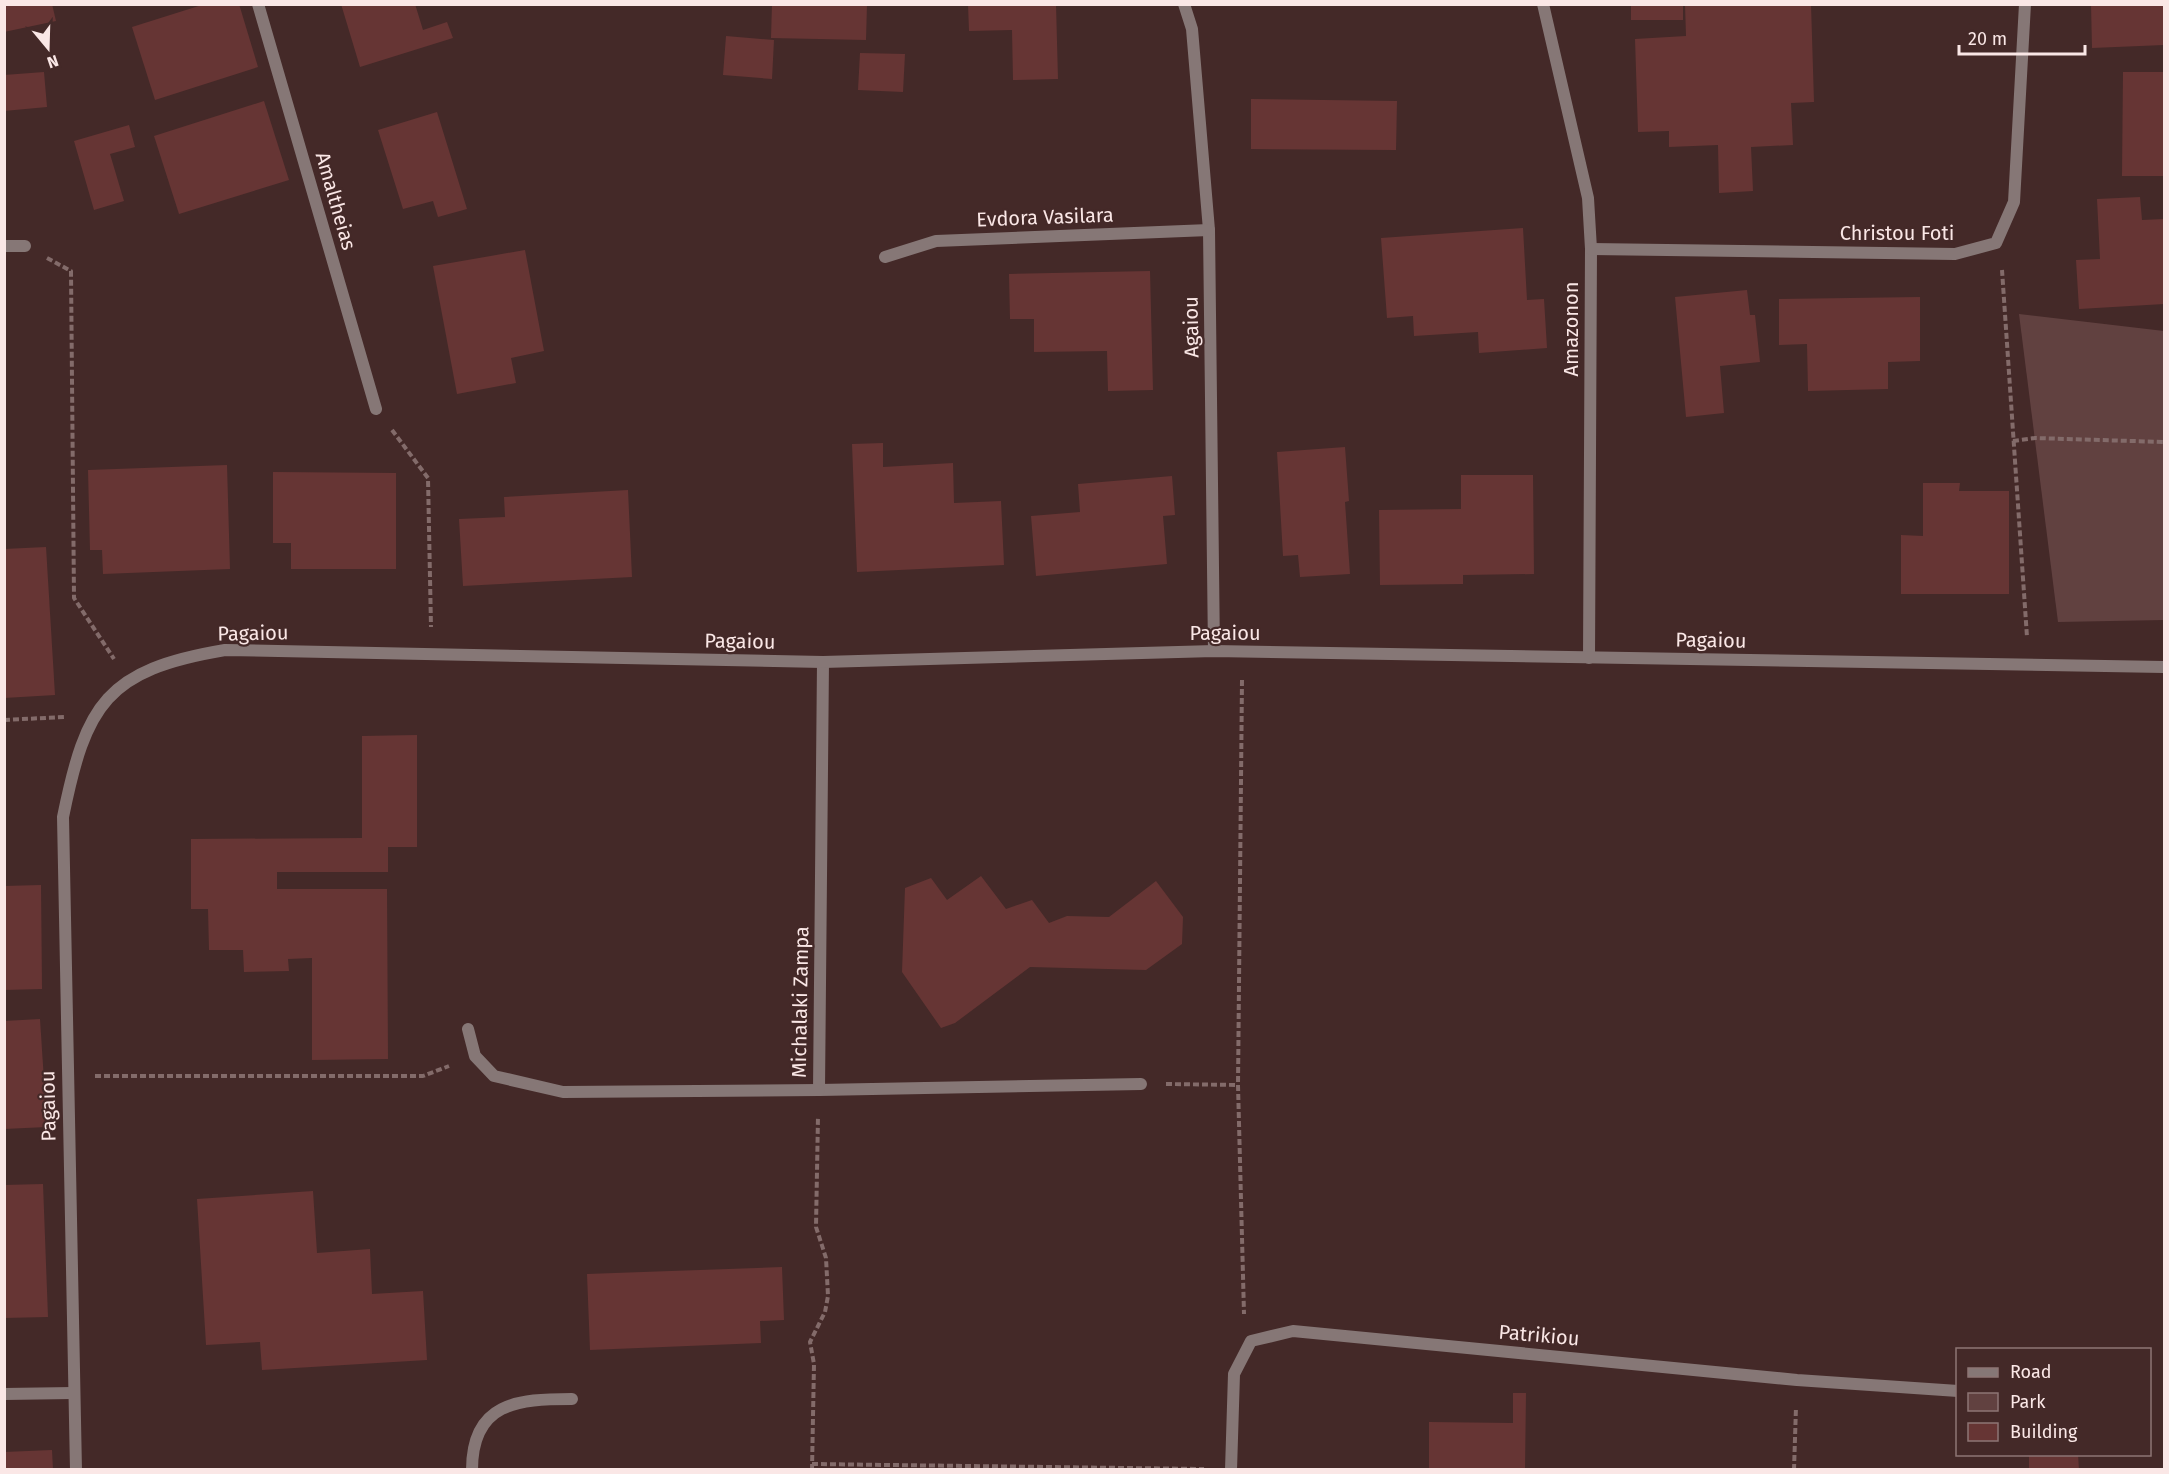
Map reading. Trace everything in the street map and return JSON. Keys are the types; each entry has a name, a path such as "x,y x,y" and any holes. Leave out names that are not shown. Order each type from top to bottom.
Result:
{"street":[{"name":"Amaltheias","path":"258,4 376,409"},
{"name":"Agaiou","path":"1184,4 1192,29 1209,230 1214,651"},
{"name":"Amazonon","path":"1543,4 1588,198 1591,249 1589,658"},
{"path":"1996,243 2014,202 2025,4"},
{"name":"Evdora Vasilara","path":"885,257 936,241 1209,230"},
{"name":"Christou Foti","path":"1591,249 1955,254 1996,243"},
{"path":"4,246 26,246"},
{"name":"Pagaiou","path":"76,1470 63,817 74,765 84,733 102,703 128,680 188,656 225,650 823,662 1214,651 2164,667"},
{"name":"Michalaki Zampa","path":"823,662 819,1090 1141,1084"},
{"path":"468,1029 475,1056 494,1076 563,1092 819,1090"},
{"name":"Patrikiou","path":"1251,1341 1293,1331 1797,1380 1956,1391"},
{"path":"1231,1470 1234,1374 1251,1341"},
{"path":"4,1394 73,1393"},
{"path":"472,1470 476,1434 495,1411 529,1399 572,1399"}],"path":[{"path":"1996,243 2004,277 2029,664"},
{"path":"26,246 71,271 74,598 128,680"},
{"path":"376,409 428,478 432,654"},
{"path":"2013,441 2035,438 2164,442"},
{"path":"1243,652 1238,1085 1242,1307 1251,1341"},
{"path":"4,720 95,715"},
{"path":"67,1076 423,1076"},
{"path":"1141,1084 1238,1085"},
{"path":"812,1470 814,1364 810,1353 810,1342 825,1312 828,1296 826,1258 816,1227 819,1090"},
{"path":"1794,1470 1797,1380"},
{"path":"812,1464 1214,1469"}],"green space":[{"path":"2019,314 2164,331 2164,620 2058,622"}],"building":[{"path":"4,4 52,4 56,21 4,32"},
{"path":"205,4 239,4 258,67 155,100 132,27"},
{"path":"341,4 415,4 423,30 447,22 453,38 360,67"},
{"path":"772,4 867,4 866,40 771,38"},
{"path":"968,4 1056,4 1058,79 1013,80 1012,30 969,31"},
{"path":"1631,4 1683,4 1683,20 1631,20"},
{"path":"1685,4 1811,4 1814,102 1791,103 1793,145 1751,147 1753,191 1719,193 1718,145 1669,147 1669,131 1638,132 1635,39 1686,36"},
{"path":"2091,4 2164,4 2164,45 2092,48"},
{"path":"726,36 774,40 772,79 723,75"},
{"path":"860,53 905,54 903,92 858,90"},
{"path":"44,72 47,107 4,111 4,75"},
{"path":"2123,72 2164,72 2164,176 2122,176"},
{"path":"1251,99 1397,101 1396,150 1251,149"},
{"path":"264,101 289,180 179,214 154,136"},
{"path":"437,112 467,209 438,217 433,201 403,209 378,130"},
{"path":"129,125 135,147 110,154 124,201 94,210 74,141"},
{"path":"2140,197 2142,220 2164,219 2164,304 2079,309 2076,260 2100,259 2097,199"},
{"path":"1523,228 1527,300 1544,299 1547,348 1479,353 1478,332 1414,336 1413,316 1387,318 1381,238"},
{"path":"525,250 544,351 511,358 516,383 457,394 433,266"},
{"path":"1150,271 1153,390 1108,391 1107,351 1034,352 1034,319 1010,319 1009,274"},
{"path":"1747,290 1750,315 1755,315 1760,362 1720,366 1724,413 1686,417 1675,297"},
{"path":"1920,297 1920,361 1888,362 1888,389 1808,391 1807,344 1779,345 1779,299"},
{"path":"883,443 883,467 953,463 954,503 1001,501 1004,565 857,572 852,444"},
{"path":"1345,447 1349,501 1345,502 1350,574 1300,577 1298,555 1283,556 1277,452"},
{"path":"227,465 230,569 103,574 102,550 90,550 88,470"},
{"path":"273,472 396,473 396,569 291,569 291,543 273,543"},
{"path":"1461,475 1533,475 1534,574 1463,575 1463,584 1380,585 1379,510 1461,509"},
{"path":"1172,476 1175,515 1163,516 1167,564 1036,576 1031,516 1080,512 1078,484"},
{"path":"1923,483 1960,483 1959,491 2009,491 2009,594 1901,594 1901,535 1923,536"},
{"path":"628,490 632,577 463,586 459,519 505,517 504,497"},
{"path":"46,547 55,695 4,698 4,549"},
{"path":"417,735 417,847 388,847 388,872 277,872 277,889 387,889 388,1059 312,1060 312,958 288,959 289,971 244,972 243,950 209,950 208,909 191,909 191,839 362,838 362,736"},
{"path":"981,876 1006,909 1032,900 1049,923 1067,916 1109,917 1156,881 1183,917 1182,944 1146,970 1030,967 955,1023 941,1028 902,972 905,888 931,878 947,900"},
{"path":"41,885 42,989 4,990 4,886"},
{"path":"40,1019 47,1127 4,1129 4,1021"},
{"path":"43,1184 48,1317 4,1318 4,1185"},
{"path":"313,1191 317,1253 370,1249 372,1294 423,1291 427,1360 262,1370 260,1342 206,1345 197,1199"},
{"path":"782,1267 784,1320 760,1321 761,1343 590,1350 587,1274"},
{"path":"1513,1393 1526,1393 1525,1470 1429,1470 1429,1422 1513,1423"},
{"path":"52,1450 53,1470 4,1470 4,1452"},
{"path":"2029,1456 2078,1456 2079,1470 2029,1470"}]}
